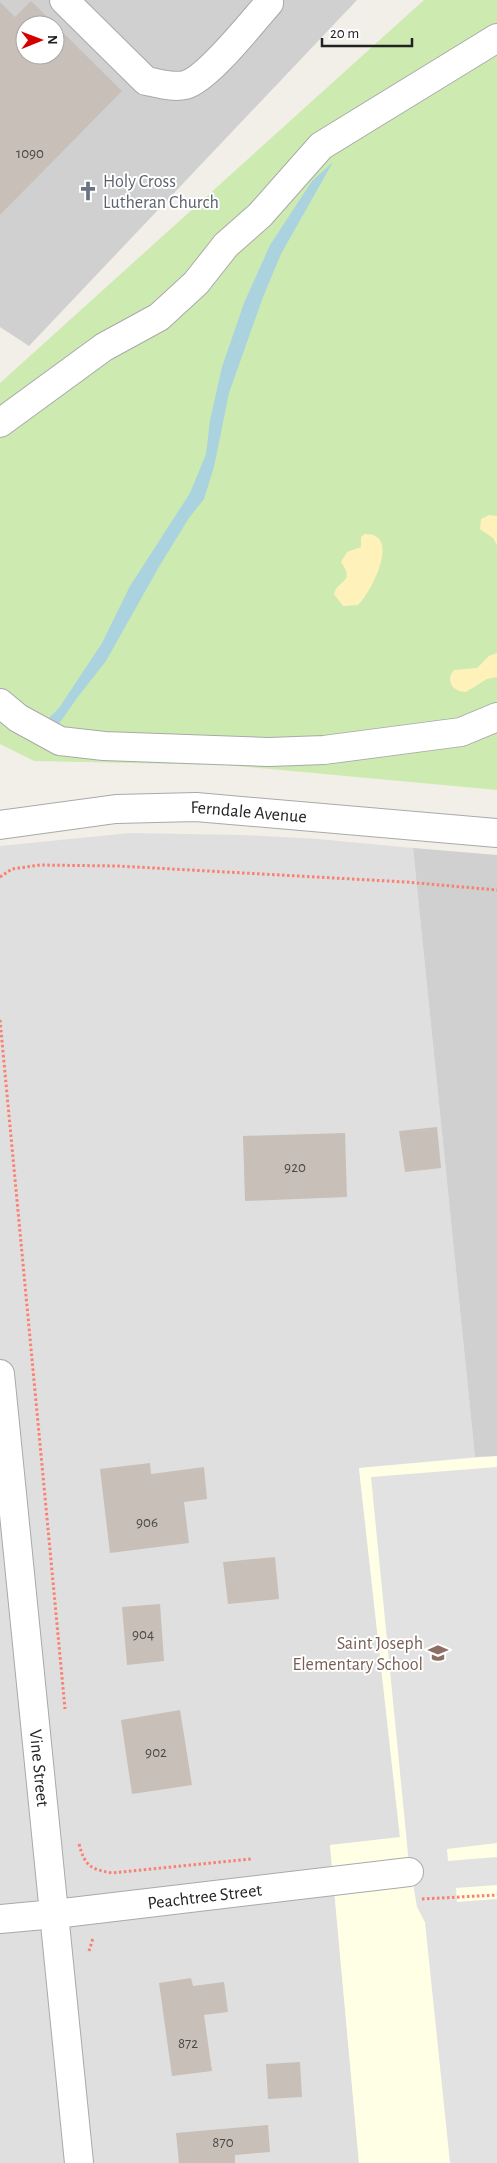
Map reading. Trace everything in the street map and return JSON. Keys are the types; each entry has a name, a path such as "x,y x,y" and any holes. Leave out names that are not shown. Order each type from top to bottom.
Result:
{"street":[{"path":"64,0 146,80 164,84 185,85 202,76 269,3 269,0"},
{"path":"0,423 104,347 160,317 196,283 226,245 260,215 321,146 497,38"},
{"path":"0,703 18,718 60,741 104,746 269,752 324,750 461,732 497,717"},
{"name":"Ferndale Avenue","path":"0,825 116,809 196,807 497,833"},
{"name":"Vine Street","path":"0,1374 79,2163"},
{"name":"Peachtree Street","path":"0,1918 55,1914 409,1872"}],"path":[{"path":"0,878 12,869 40,865 118,866 396,881 497,890"},
{"path":"0,1020 55,1580 66,1716"},
{"path":"78,1834 83,1860 96,1870 112,1873 259,1858"},
{"path":"419,1899 497,1895"},
{"path":"90,1961 89,1951 94,1936 99,1932"}],"shaded area":[{"name":"Holy Cross Lutheran Church","path":"0,0 357,0 29,346 0,327"},
{"path":"130,833 243,835 318,839 413,848 475,1457 359,1468 400,1838 330,1845 359,2163 0,2163 0,846"},
{"path":"413,848 497,855 497,1456 475,1457"},
{"name":"Saint Joseph Elementary School","path":"497,1456 497,2163 359,2163 330,1845 400,1837 359,1468"},
{"name":"Saint Joseph Elementary School","path":"497,1467 497,1843 447,1849 448,1861 497,1857 497,1885 456,1888 457,1902 497,1899 497,2163 450,2163 425,1922 417,1907 408,1854 371,1477"}],"green space":[{"path":"424,0 497,0 497,790 227,765 34,761 0,744 0,383"}],"sand":[{"path":"489,515 497,516 497,545 493,538 480,529 481,519"},
{"path":"365,534 376,536 381,543 380,565 370,589 358,605 343,606 334,594 336,589 345,580 347,574 341,562 347,552 361,547 361,537"},
{"path":"497,653 497,677 487,679 466,692 461,692 454,688 450,678 454,670 477,668 489,656"}],"water":[{"path":"333,162 281,254 263,297 229,393 214,467 204,499 189,518 160,565 106,661 54,731 38,729 59,708 102,643 130,586 190,493 206,454 210,420 222,367 244,303 270,245 312,181"}],"building":[{"path":"31,1 45,15 17,15"},
{"path":"0,2 15,17 15,65 65,65 65,35 122,91 0,215"},
{"path":"437,1127 441,1168 405,1172 399,1131"},
{"path":"345,1133 347,1197 245,1201 243,1136"},
{"path":"150,1463 151,1474 204,1467 207,1499 184,1502 189,1543 110,1553 100,1469"},
{"path":"275,1557 279,1599 228,1604 223,1562"},
{"path":"160,1604 164,1661 127,1665 122,1607"},
{"path":"180,1710 192,1785 132,1794 121,1720"},
{"path":"191,1978 193,1986 224,1982 228,2012 204,2015 212,2071 172,2076 159,1983"},
{"path":"300,2062 302,2097 268,2099 266,2064"},
{"path":"268,2125 270,2152 235,2155 235,2163 179,2163 176,2133"}],"place":[{"name":"Holy Cross Lutheran Church","path":"88,191"},
{"name":"Saint Joseph Elementary School","path":"438,1653"}]}
